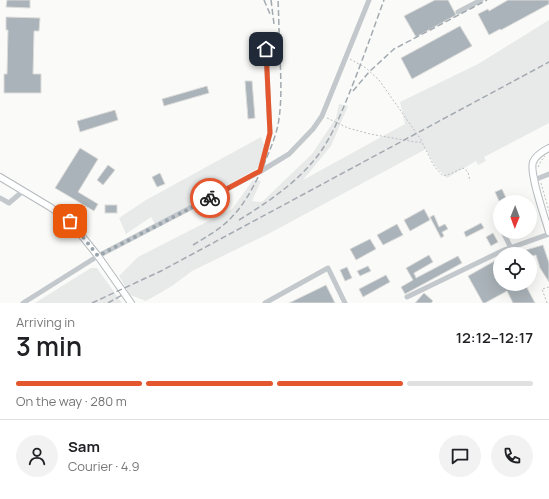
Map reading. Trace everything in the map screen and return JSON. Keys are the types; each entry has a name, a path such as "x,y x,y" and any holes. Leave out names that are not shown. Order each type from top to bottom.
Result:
{"main road":[{"path":"549,148 538,154 533,161 532,169 549,233"},
{"path":"0,177 50,207 70,221 98,256 131,303"}],"lane":[{"path":"23,303 98,256 260,171 289,154 313,129 322,116 369,0"},
{"path":"458,12 481,0"},
{"path":"260,171 270,133 265,36"},
{"path":"534,180 549,174"},
{"path":"0,198 8,203 23,191"},
{"path":"514,247 549,233"},
{"path":"407,296 493,256"},
{"path":"265,303 328,268 345,303"}],"path":[{"path":"346,57 366,68 379,80 422,142 434,166 443,176 463,168 468,172 470,181"},
{"path":"322,116 348,128 370,134 422,142"},
{"path":"547,303 542,290 549,287"}],"shaded area":[{"path":"549,20 549,123 484,157 486,161 478,165 476,161 447,178 435,166 426,149 270,233 192,271 172,286 146,301 130,295 119,276 138,257 232,209 253,180 261,181 252,201 262,202 312,154 336,118 339,104 348,106 331,146 303,180 405,124 400,102 478,64"},
{"path":"261,137 265,147 260,167 155,224 151,217 126,234 119,218 146,200"},
{"path":"91,268 97,268 122,303 35,303"}],"building":[{"path":"7,0 30,0 30,8 6,7"},
{"path":"435,0 448,0 456,15 416,37 404,16"},
{"path":"508,0 549,0 549,4 489,35 478,14 488,9 489,11"},
{"path":"6,17 40,18 39,31 34,31 33,74 41,74 41,93 4,93 4,74 7,74 8,30 6,30"},
{"path":"460,26 472,46 412,79 401,58"},
{"path":"245,81 252,81 255,118 248,119"},
{"path":"207,86 209,93 164,106 162,99"},
{"path":"115,110 118,120 80,132 77,121"},
{"path":"80,148 98,159 78,192 98,204 94,211 55,188"},
{"path":"108,165 115,170 103,185 97,180"},
{"path":"160,173 165,184 157,187 152,177"},
{"path":"502,189 505,195 496,195 495,192"},
{"path":"105,205 117,205 117,213 105,213"},
{"path":"424,209 430,220 410,231 404,220"},
{"path":"434,215 439,227 445,224 448,229 442,232 444,236 441,238 430,217"},
{"path":"481,223 484,228 466,237 464,232"},
{"path":"397,224 403,235 383,245 377,235"},
{"path":"493,233 493,239 496,239 498,242 491,246 486,237"},
{"path":"370,239 376,249 356,260 350,249"},
{"path":"543,245 549,263 549,282 540,268 537,258 536,247"},
{"path":"429,255 433,262 414,273 416,278 458,256 462,263 405,294 401,287 413,280 406,268"},
{"path":"493,262 493,291 507,291 483,303 468,276"},
{"path":"368,266 371,271 360,276 357,271"},
{"path":"347,267 352,278 345,281 340,270"},
{"path":"386,275 390,282 363,297 359,289"},
{"path":"326,285 335,303 289,303"},
{"path":"507,291 529,291 535,303 513,303"},
{"path":"424,293 433,301 431,303 415,303"}],"railway":[{"path":"264,0 270,14"},
{"path":"271,0 274,24"},
{"path":"193,245 221,227 239,209 247,198 268,155 278,125 280,108 281,75 278,0"},
{"path":"239,220 272,199 302,174 324,147 333,131 360,67 384,0"},
{"path":"353,91 369,72 394,49 487,0"},
{"path":"92,303 161,271 549,62"},
{"path":"108,303 122,295"}],"way so far":[{"path":"70,221 98,256 210,198"}],"route":[{"path":"210,198 260,171 270,133 266,49"}]}
